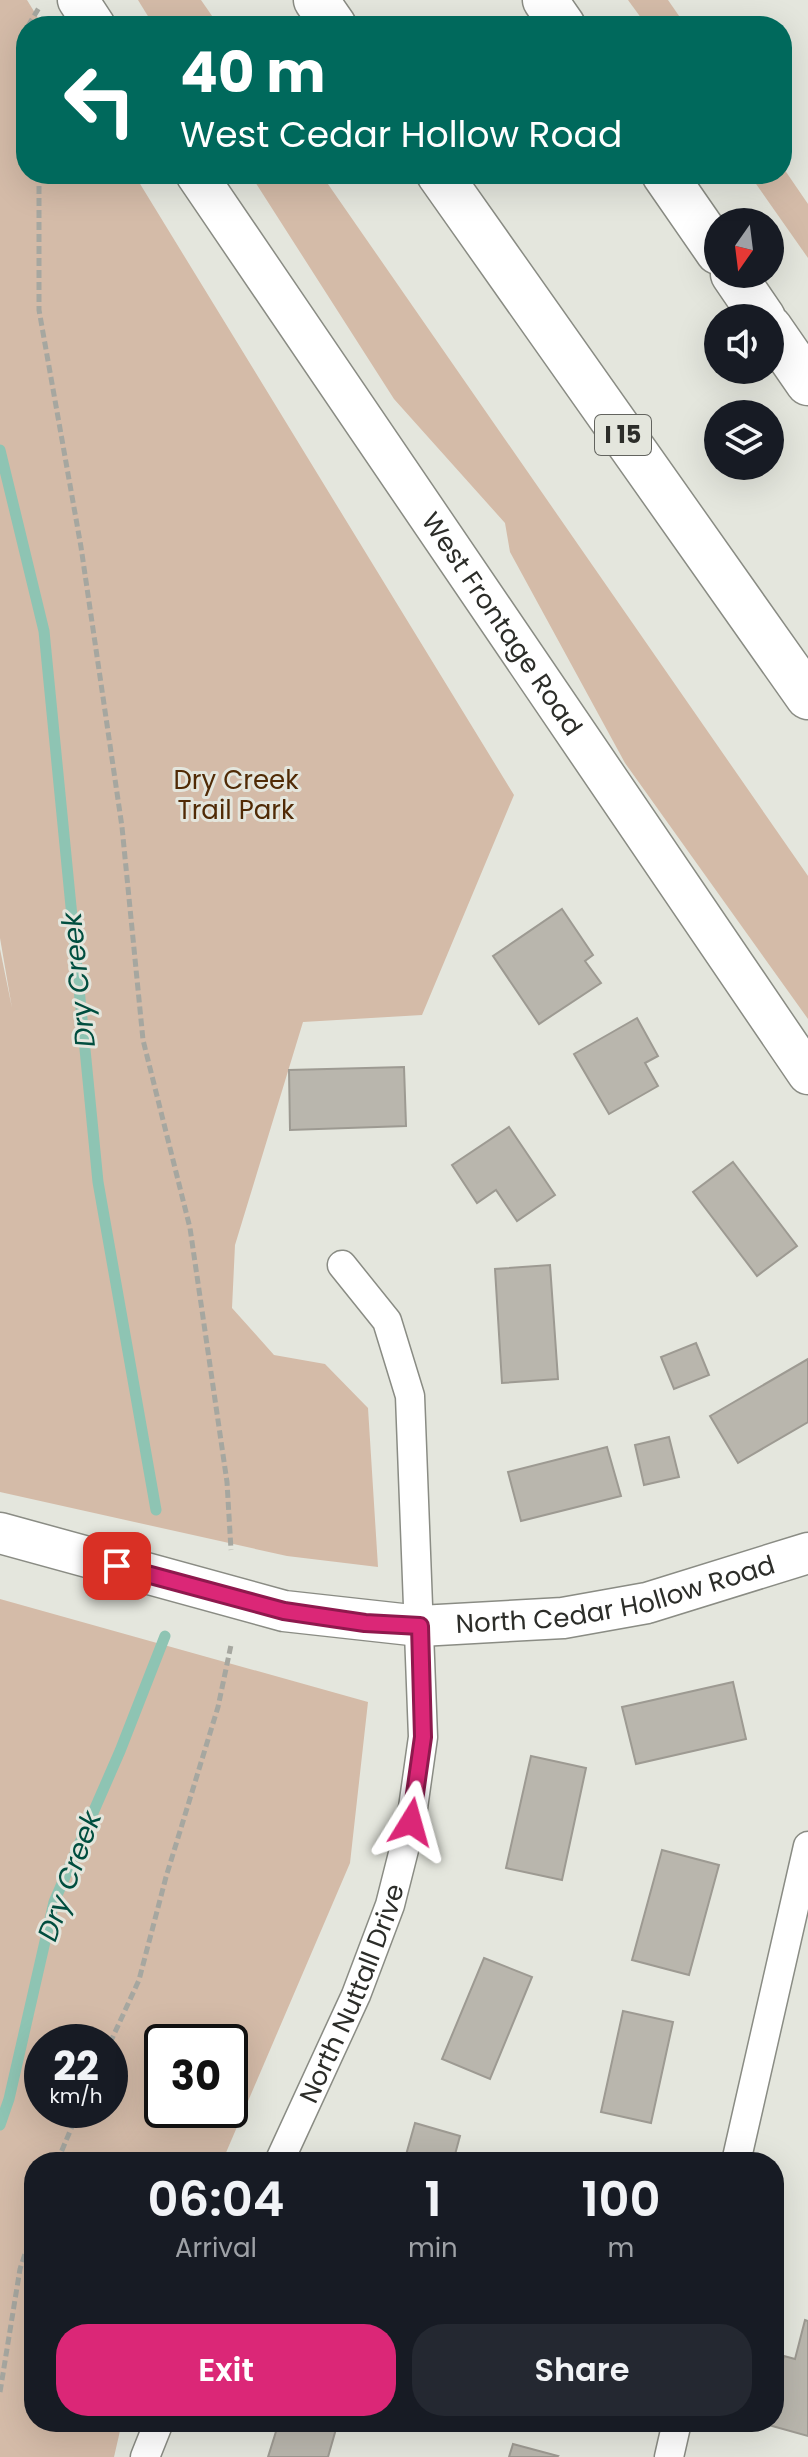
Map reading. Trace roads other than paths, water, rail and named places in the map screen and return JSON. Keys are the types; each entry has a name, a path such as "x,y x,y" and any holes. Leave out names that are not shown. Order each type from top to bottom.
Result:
{"highway":[{"name":"I 15","path":"446,184 808,697"},
{"path":"671,184 704,232"},
{"path":"784,348 808,383"}],"street":[{"name":"West Frontage Road","path":"203,184 808,1074"},
{"name":"North Nuttall Drive","path":"284,2152 356,1995 390,1905 411,1822 423,1737 410,1396 387,1321 342,1265"},
{"name":"North Cedar Hollow Road","path":"0,1533 284,1611 365,1623 420,1626 563,1618 647,1603 766,1564 806,1560"},
{"path":"738,2152 808,1846"},
{"path":"145,2457 155,2432"},
{"path":"669,2457 675,2432"}],"waterway":[{"name":"Dry Creek","path":"0,450 44,631 98,1182 156,1510"},
{"name":"Dry Creek","path":"0,2125 9,2099 54,1902 120,1751 165,1636"}],"park label":[{"name":"Dry Creek Trail Park","path":"236,795"}]}
